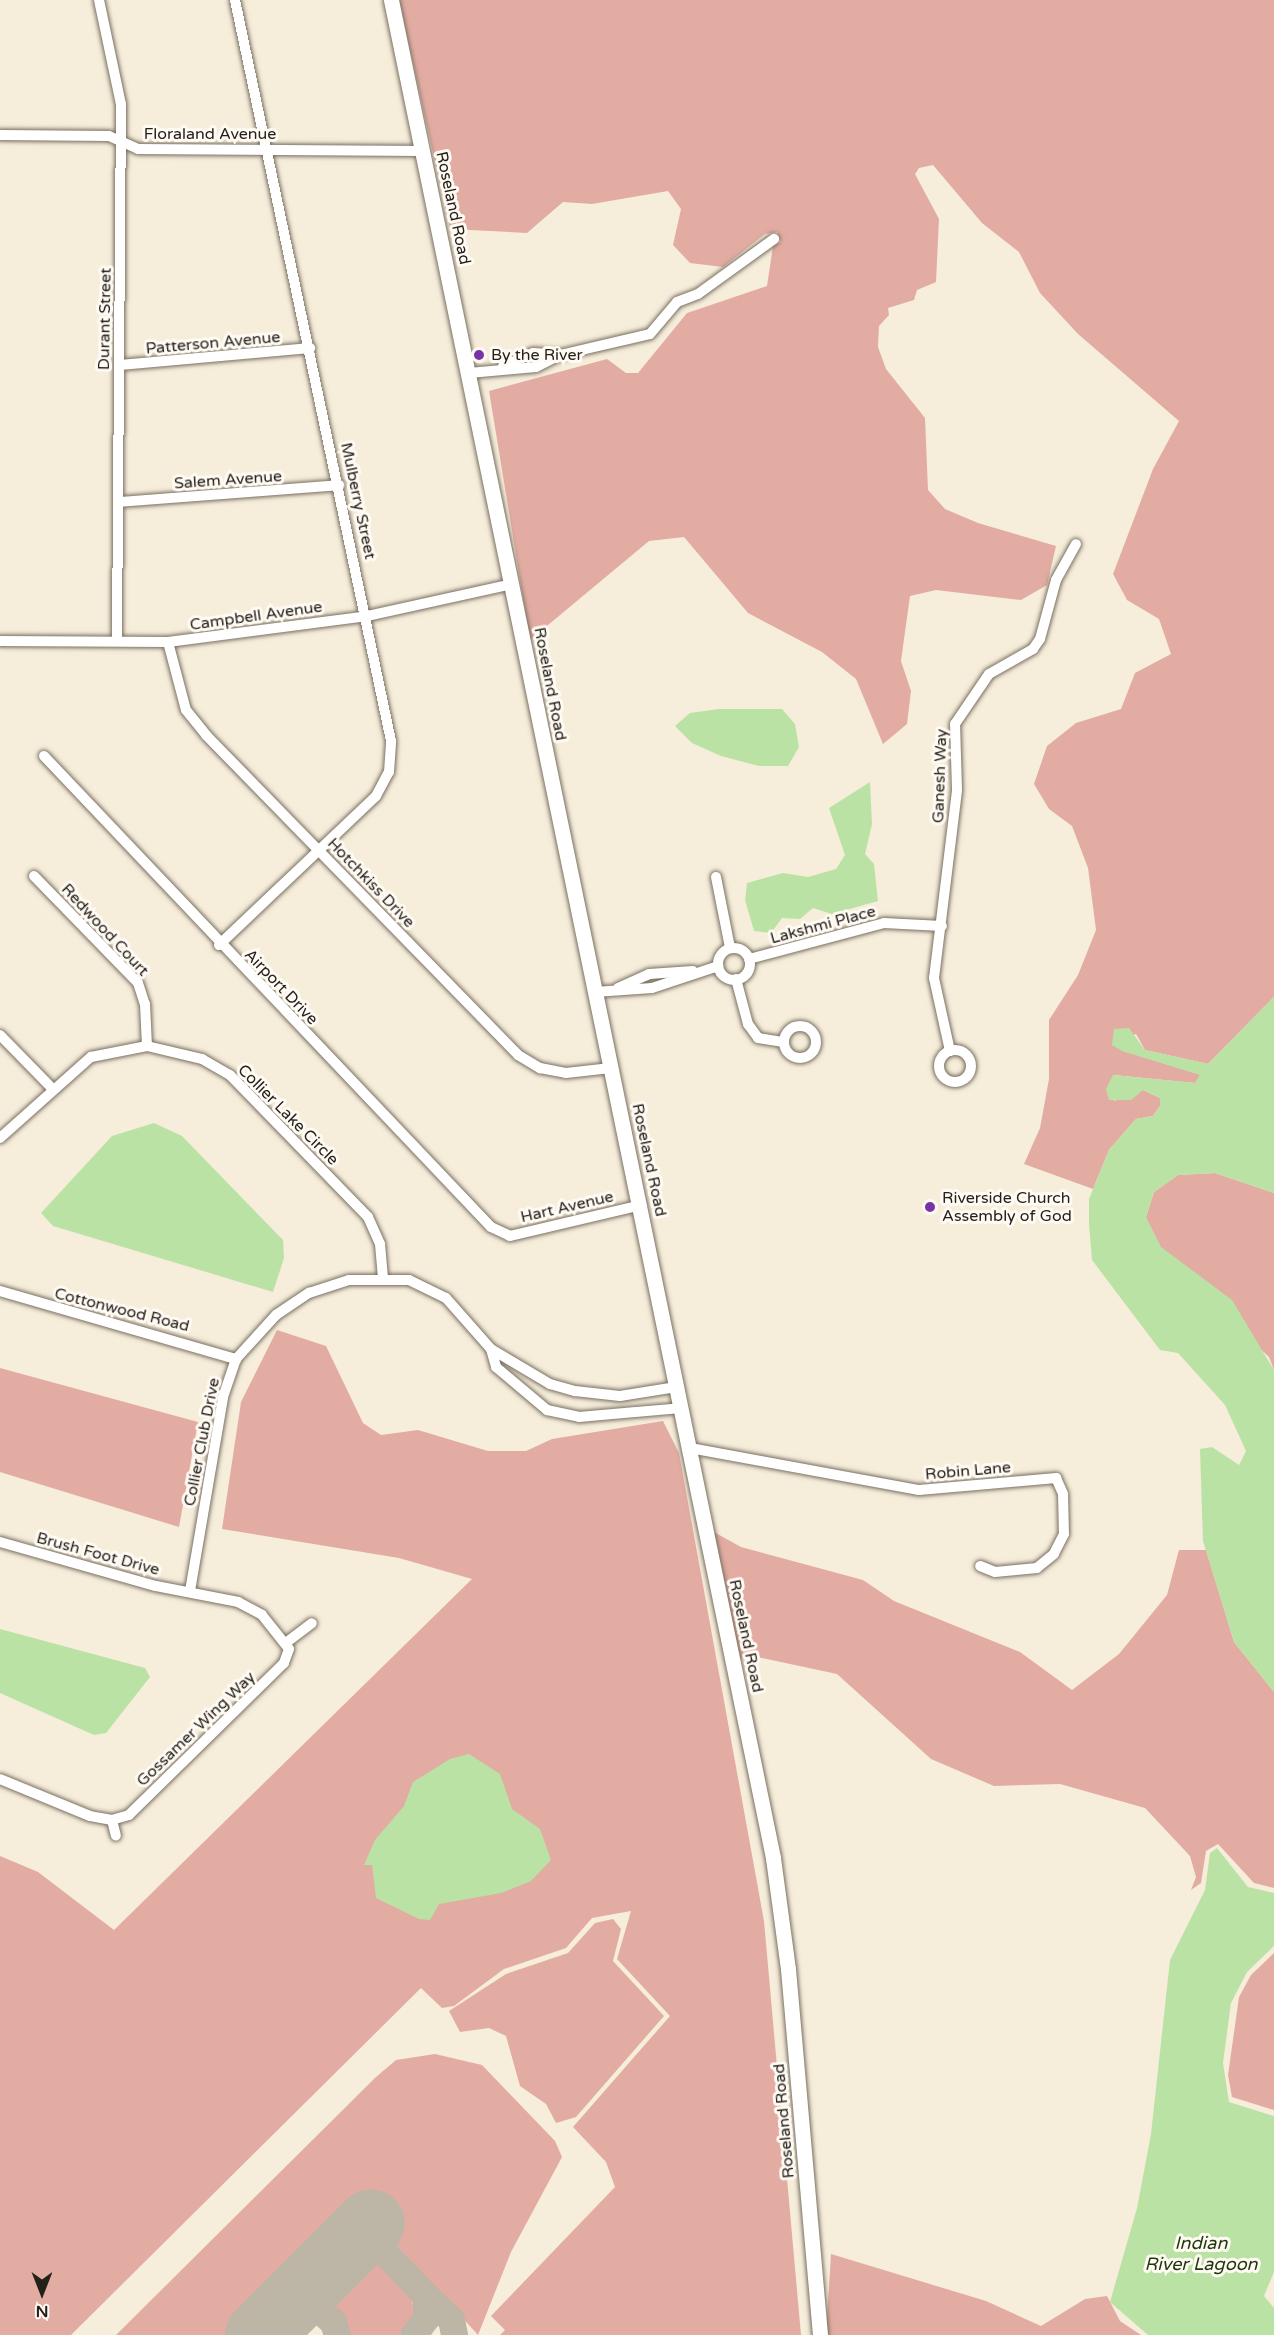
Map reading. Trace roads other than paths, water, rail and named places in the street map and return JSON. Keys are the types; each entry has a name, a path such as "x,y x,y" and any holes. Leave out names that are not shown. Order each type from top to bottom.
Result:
{"main road":[{"name":"Roseland Road","path":"391,0 773,1858 788,1969 820,2335"}],"street":[{"name":"Durant Street","path":"99,0 122,104 117,640"},
{"name":"Mulberry Street","path":"219,945 376,796 389,772 391,741 269,150 235,0"},
{"name":"Floraland Avenue","path":"0,135 109,136 138,150 423,151"},
{"path":"469,373 500,368 533,353 560,355 650,334 677,302 698,294 774,239"},
{"name":"Patterson Avenue","path":"120,365 310,348"},
{"name":"Salem Avenue","path":"119,502 339,485"},
{"name":"Ganesh Way","path":"950,1051 934,978 957,790 955,724 989,674 1033,649 1040,639 1056,580 1076,544"},
{"name":"Campbell Avenue","path":"0,641 168,642 367,616 512,584"},
{"name":"Hotchkiss Drive","path":"168,642 186,710 319,852 518,1055 540,1068 566,1073 611,1068"},
{"name":"Airport Drive","path":"44,756 219,945 501,1234"},
{"name":"Redwood Court","path":"34,876 138,983 145,1005 147,1046"},
{"path":"716,878 730,948 749,959 747,972 736,979 726,978 718,966 720,956 730,948"},
{"name":"Lakshmi Place","path":"749,959 884,923 942,926"},
{"path":"639,983 664,985 718,966"},
{"path":"595,992 639,983 661,972 697,972"},
{"path":"661,972 664,985"},
{"path":"736,979 748,1024 759,1038 784,1042"},
{"path":"0,1035 51,1087"},
{"name":"Collier Lake Circle","path":"0,1138 51,1087 91,1057 147,1046 202,1059 230,1076 368,1217 380,1244 383,1279"},
{"name":"Hart Avenue","path":"501,1234 640,1205"},
{"name":"Collier Club Drive","path":"190,1591 223,1397 236,1359 276,1315 309,1293 349,1280 409,1280 446,1298 491,1349 550,1384 620,1396 676,1387"},
{"name":"Cottonwood Road","path":"0,1291 236,1359"},
{"name":"Collier Club Drive","path":"491,1349 496,1368 547,1410 579,1417 681,1408"},
{"path":"620,1396 622,1415"},
{"name":"Robin Lane","path":"690,1449 919,1490 1056,1478 1064,1526 1054,1554 1037,1568 995,1572 980,1566"},
{"name":"Brush Foot Drive","path":"0,1542 190,1591"},
{"path":"190,1591 238,1602 262,1615 287,1642 312,1623"},
{"name":"Gossamer Wing Way","path":"112,1820 129,1815 284,1663 287,1642"},
{"path":"0,1779 112,1820 116,1836"}],"water":[{"path":"719,709 782,709 795,724 799,747 788,766 759,766 721,756 692,743 675,726 690,713"},
{"path":"870,782 872,824 865,854 874,864 878,901 832,914 813,908 800,919 782,918 771,933 754,931 745,900 747,883 783,873 808,877 836,869 845,855 829,808"},
{"path":"1274,997 1274,1193 1215,1173 1178,1175 1154,1192 1146,1217 1161,1247 1232,1300 1274,1370 1274,1692 1234,1642 1203,1541 1200,1449 1212,1447 1239,1465 1246,1451 1225,1405 1178,1353 1160,1350 1092,1260 1089,1199 1109,1150 1136,1119 1153,1116 1160,1106 1160,1098 1143,1090 1131,1100 1109,1100 1106,1089 1113,1075 1195,1083 1200,1075 1122,1051 1112,1045 1114,1029 1129,1028 1145,1050 1208,1064"},
{"path":"154,1123 182,1136 283,1240 284,1258 273,1292 53,1226 41,1213 112,1136"},
{"path":"0,1629 145,1668 150,1677 106,1733 94,1735 0,1693"},
{"path":"469,1754 500,1774 512,1809 540,1829 551,1860 531,1881 501,1893 439,1904 430,1920 419,1919 376,1898 372,1865 364,1865 375,1840 404,1806 413,1782 450,1759"},
{"name":"Indian River Lagoon","path":"1217,1848 1248,1887 1274,1893 1274,1946 1247,1972 1231,2003 1223,2063 1229,2102 1274,2116 1274,2272 1264,2296 1274,2308 1274,2335 1148,2335 1110,2302 1137,2208 1151,2134 1170,1960 1205,1890 1210,1853"}],"place":[{"name":"By the River","path":"479,355"},
{"name":"Riverside Church Assembly of God","path":"930,1207"}]}
